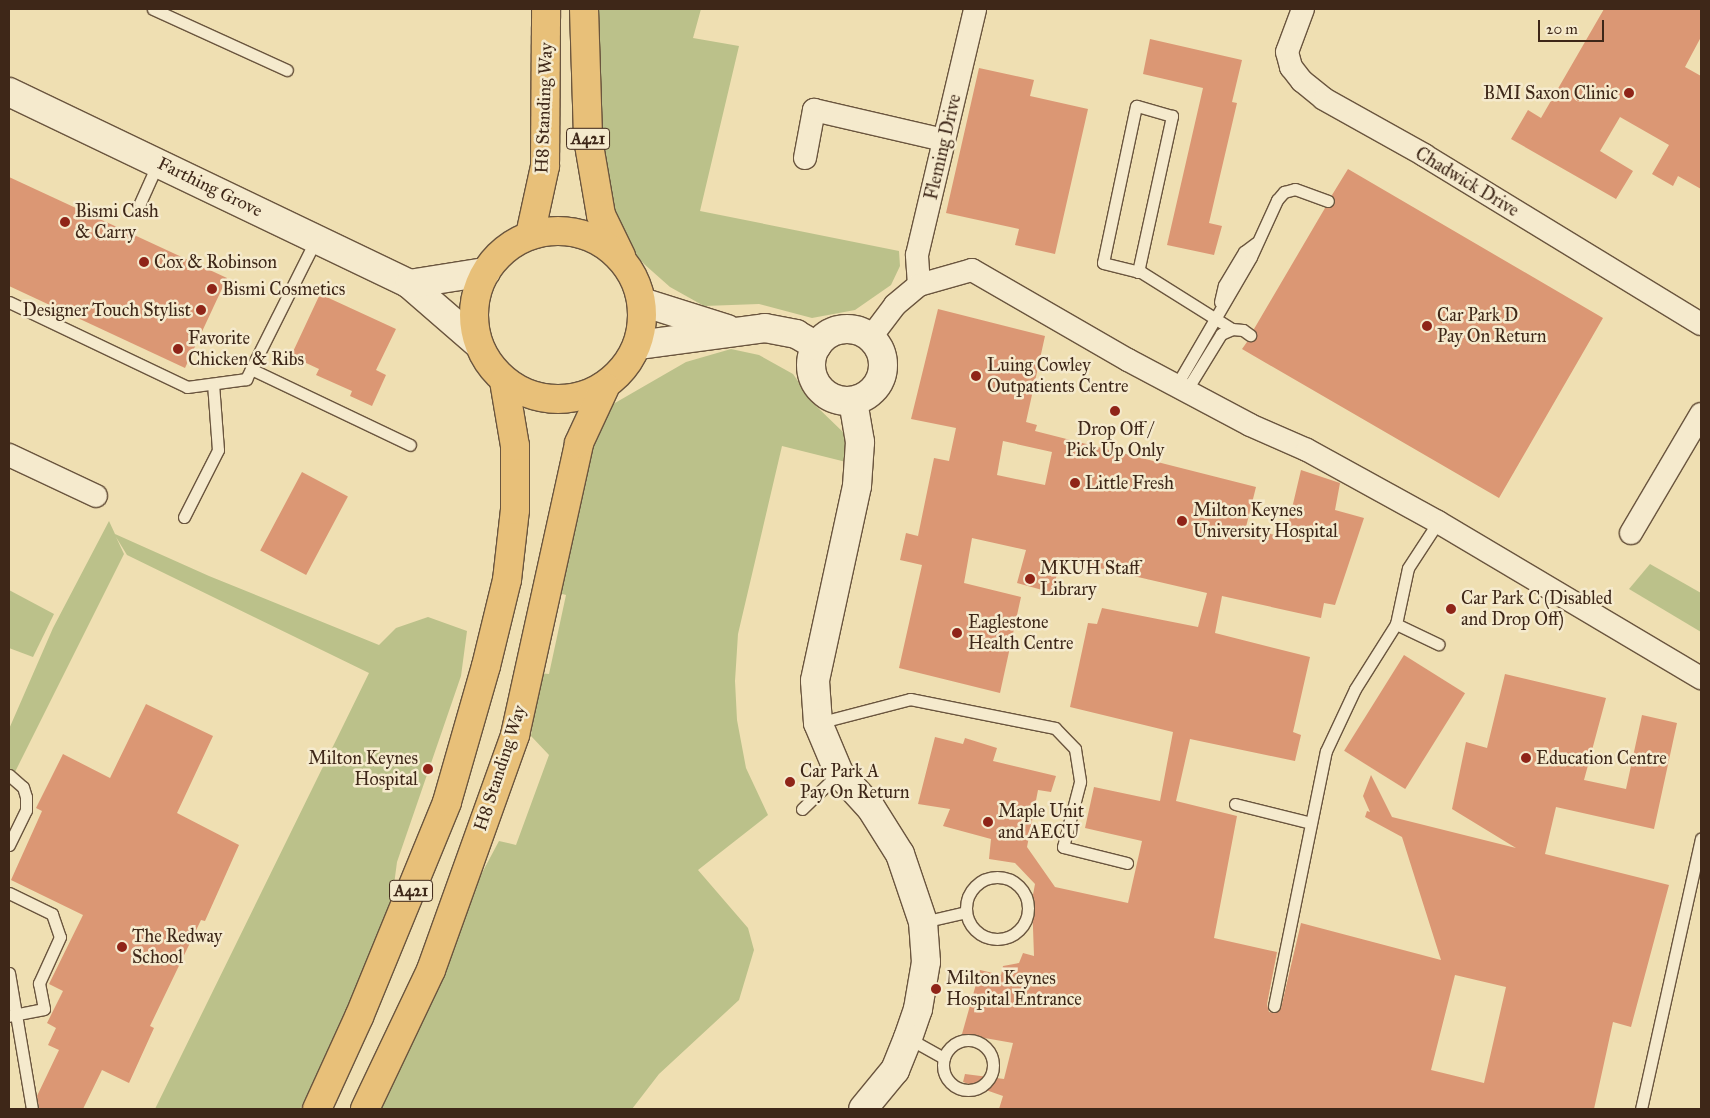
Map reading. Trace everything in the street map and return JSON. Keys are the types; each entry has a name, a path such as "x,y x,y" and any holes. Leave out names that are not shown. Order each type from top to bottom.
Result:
{"highway":[{"name":"H8 Standing Way","path":"530,235 545,166 546,9"},
{"name":"A421","path":"584,9 588,139 601,214 624,263"},
{"path":"556,230 582,234 606,245 624,263 636,281 642,302 643,324 638,345 624,368 605,386 580,398 554,400 527,395 504,381 493,370 478,343 474,302 486,272 509,246 530,235 556,230"},
{"name":"A421","path":"317,1109 359,1017 447,802 486,666 507,580 515,510 515,446 504,381"},
{"name":"H8 Standing Way","path":"365,1109 431,970 515,735 579,443 605,386"}],"street":[{"name":"Fleming Drive","path":"919,285 917,254 975,9"},
{"name":"Chadwick Drive","path":"1303,9 1287,52 1291,67 1302,81 1324,99 1430,158 1701,324"},
{"name":"Farthing Grove","path":"9,92 317,237 409,284 478,343"},
{"path":"804,158 814,110 944,140"},
{"path":"871,337 895,305 919,285 972,270 1181,388 1307,450 1438,522 1701,678"},
{"path":"409,284 486,272"},
{"path":"642,302 733,330"},
{"path":"638,345 733,330 765,328 796,334 817,346"},
{"path":"836,331 860,331 871,337 882,354 882,375 871,392 852,401 841,401 820,389 811,368 817,346 836,331"},
{"path":"852,401 860,442 857,486 816,681 818,723 838,773 871,808 900,854 922,922 926,962 918,1009 895,1070 863,1109"},
{"path":"1630,533 1701,414"},
{"path":"9,455 96,496"}],"lane":[{"path":"153,9 287,70"},
{"path":"1138,272 1172,116 1136,106 1103,263 1138,272 1232,329 1250,335"},
{"path":"140,202 158,162"},
{"path":"1181,388 1215,319 1259,240 1277,200 1284,192 1295,189 1306,191 1328,202"},
{"path":"9,302 187,387 246,379 317,237"},
{"path":"1181,388 1221,334 1232,329"},
{"path":"251,369 410,445"},
{"path":"184,517 218,450 213,384"},
{"path":"1274,1006 1326,751 1355,689 1396,624 1408,568 1438,522"},
{"path":"1396,624 1438,644"},
{"path":"818,723 910,699 1055,728 1075,749 1080,782 1063,847 1127,863"},
{"path":"802,809 838,773"},
{"path":"9,775 23,786 26,810 9,845"},
{"path":"1236,804 1311,823"},
{"path":"1641,1109 1701,838"},
{"path":"994,877 1016,884 1025,895 1028,906 1023,925 1003,938 990,938 978,932 966,912 972,890 985,879 994,877"},
{"path":"9,893 52,914 60,937 39,983 44,1009 13,1016"},
{"path":"922,922 966,912"},
{"path":"9,973 13,1016 32,1109"},
{"path":"908,1038 944,1058"},
{"path":"963,1039 976,1040 992,1054 992,1075 978,1089 956,1088 944,1073 944,1058 955,1043 963,1039"}],"green space":[{"path":"596,9 701,9 693,38 739,46 700,211 899,251 900,266 891,285 855,310 812,318 759,304 704,306 670,287 644,264 624,240 612,202 600,130"},
{"path":"731,349 759,355 793,374 814,404 845,434 850,463 782,446 738,634 735,681 737,720 746,768 768,815 698,870 748,928 754,950 739,1000 659,1074 632,1109 375,1109 467,901 499,841 516,845 549,755 531,736 539,673 549,674 566,595 555,592 585,446 608,407 686,362"},
{"path":"109,521 115,534 209,576 379,645 396,628 428,617 467,631 461,676 397,862 390,915 346,1020 300,1109 155,1109 369,673 127,555 116,537 124,554 9,784 9,729 53,628"},
{"path":"1650,564 1701,593 1701,632 1629,589"},
{"path":"9,590 54,614 33,657 9,648"}],"building":[{"name":"BMI Saxon Clinic","path":"1604,9 1701,9 1701,37 1685,67 1701,76 1701,189 1678,176 1673,186 1652,174 1669,145 1620,117 1600,151 1633,171 1616,199 1511,139 1528,110 1541,118"},
{"path":"1150,39 1242,60 1232,102 1237,103 1209,223 1222,226 1214,255 1167,245 1203,88 1143,74"},
{"path":"979,68 1034,80 1030,96 1088,109 1055,254 1015,245 1019,229 946,213"},
{"name":"Car Park D Pay On Return","path":"1348,169 1603,318 1499,498 1242,349 1247,342 1256,339 1254,329 1325,208 1335,204 1332,195"},
{"path":"9,177 227,278 185,368 9,286"},
{"path":"320,294 396,329 376,370 386,375 372,406 350,396 352,391 316,375 319,369 291,356"},
{"path":"938,309 1045,336 1026,422 1037,425 1035,431 1256,487 1246,527 1285,538 1301,470 1340,483 1335,510 1364,518 1335,605 1324,603 1321,618 1222,596 1215,633 1310,657 1293,732 1301,735 1295,761 1190,739 1176,801 1237,816 1214,938 1277,952 1267,1004 1269,1012 1276,1013 1281,1008 1301,923 1441,960 1402,837 1365,817 1367,811 1370,812 1363,796 1371,775 1392,817 1516,848 1452,809 1466,742 1487,748 1505,674 1606,698 1584,780 1626,789 1642,715 1677,723 1654,829 1556,807 1545,854 1669,885 1631,1027 1613,1022 1594,1109 999,1109 1003,1096 963,1082 965,1074 1004,1079 1013,1043 962,1034 980,970 1001,975 1003,966 1019,963 1023,953 1034,956 1032,900 1035,884 1015,863 989,859 991,839 943,826 950,809 918,804 935,737 963,744 965,738 997,748 993,761 1056,776 1051,792 1038,790 1027,847 1055,887 1128,903 1142,841 1085,828 1094,787 1160,801 1173,732 1070,707 1088,623 1097,624 1102,608 1198,627 1207,593 1060,559 1053,593 1017,583 1026,550 972,538 964,583 1021,597 1000,693 899,668 922,565 900,560 906,533 918,536 934,458 949,461 956,428 911,419","holes":["1003,441 1052,452 1045,485 997,475","1455,975 1506,987 1484,1083 1431,1070"]},
{"path":"302,472 348,496 306,575 260,551"},
{"path":"1404,655 1465,693 1405,789 1344,751"},
{"path":"146,704 213,736 177,813 239,845 205,921 201,920 150,1026 154,1028 129,1083 102,1070 83,1109 39,1108 37,1096 59,1050 48,1045 56,1028 47,1023 63,991 49,984 83,915 11,880 42,811 36,808 63,754 110,778"}],"place":[{"name":"BMI Saxon Clinic","path":"1629,93"},
{"name":"Bismi Cash & Carry","path":"65,222"},
{"name":"Cox & Robinson","path":"144,262"},
{"name":"Bismi Cosmetics","path":"212,289"},
{"name":"Designer Touch Stylist","path":"201,310"},
{"name":"Car Park D Pay On Return","path":"1427,326"},
{"name":"Favorite Chicken & Ribs","path":"178,349"},
{"name":"Luing Cowley Outpatients Centre","path":"976,376"},
{"name":"Drop Off / Pick Up Only","path":"1115,411"},
{"name":"Little Fresh","path":"1075,483"},
{"name":"Milton Keynes University Hospital","path":"1182,521"},
{"name":"MKUH Staff Library","path":"1030,579"},
{"name":"Car Park C (Disabled and Drop Off)","path":"1451,609"},
{"name":"Eaglestone Health Centre","path":"957,633"},
{"name":"Education Centre","path":"1526,758"},
{"name":"Milton Keynes Hospital","path":"428,769"},
{"name":"Car Park A Pay On Return","path":"790,782"},
{"name":"Maple Unit and AECU","path":"988,822"},
{"name":"The Redway School","path":"122,947"},
{"name":"Milton Keynes Hospital Entrance","path":"936,989"}]}
